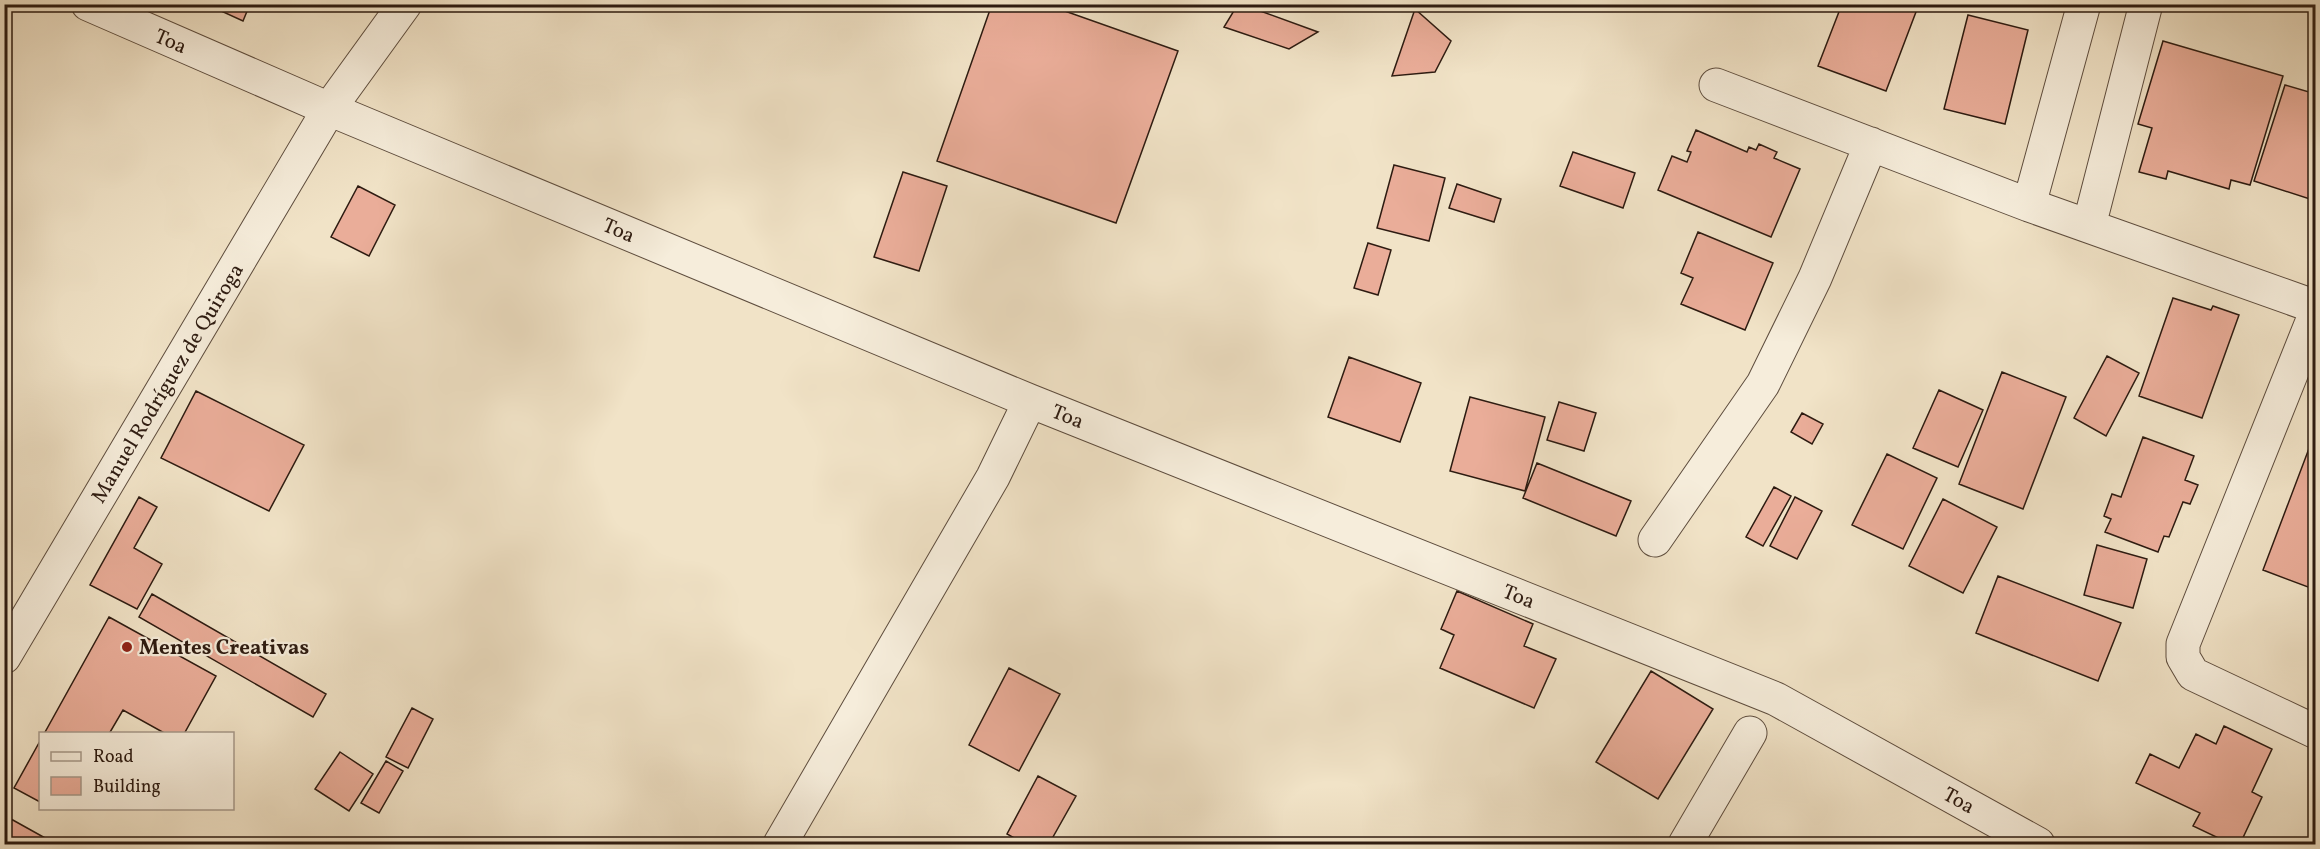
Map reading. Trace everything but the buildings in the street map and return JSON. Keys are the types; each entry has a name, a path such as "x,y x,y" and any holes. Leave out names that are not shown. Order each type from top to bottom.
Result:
{"street":[{"name":"Toa","path":"88,4 329,109 1030,401 1776,699 2038,844"},
{"name":"Manuel Rodríguez de Quiroga","path":"4,657 329,109 405,4"},
{"path":"2029,205 2084,4"},
{"path":"2089,226 2146,4"},
{"path":"1716,85 2029,205 2316,307"},
{"path":"1655,540 1763,384 1815,278 1871,144"},
{"path":"2316,312 2182,644 2183,657 2193,674 2316,732"},
{"path":"780,844 993,477 1030,401"},
{"path":"1684,844 1750,733"}],"place":[{"name":"Mentes Creativas","path":"127,647"}]}
